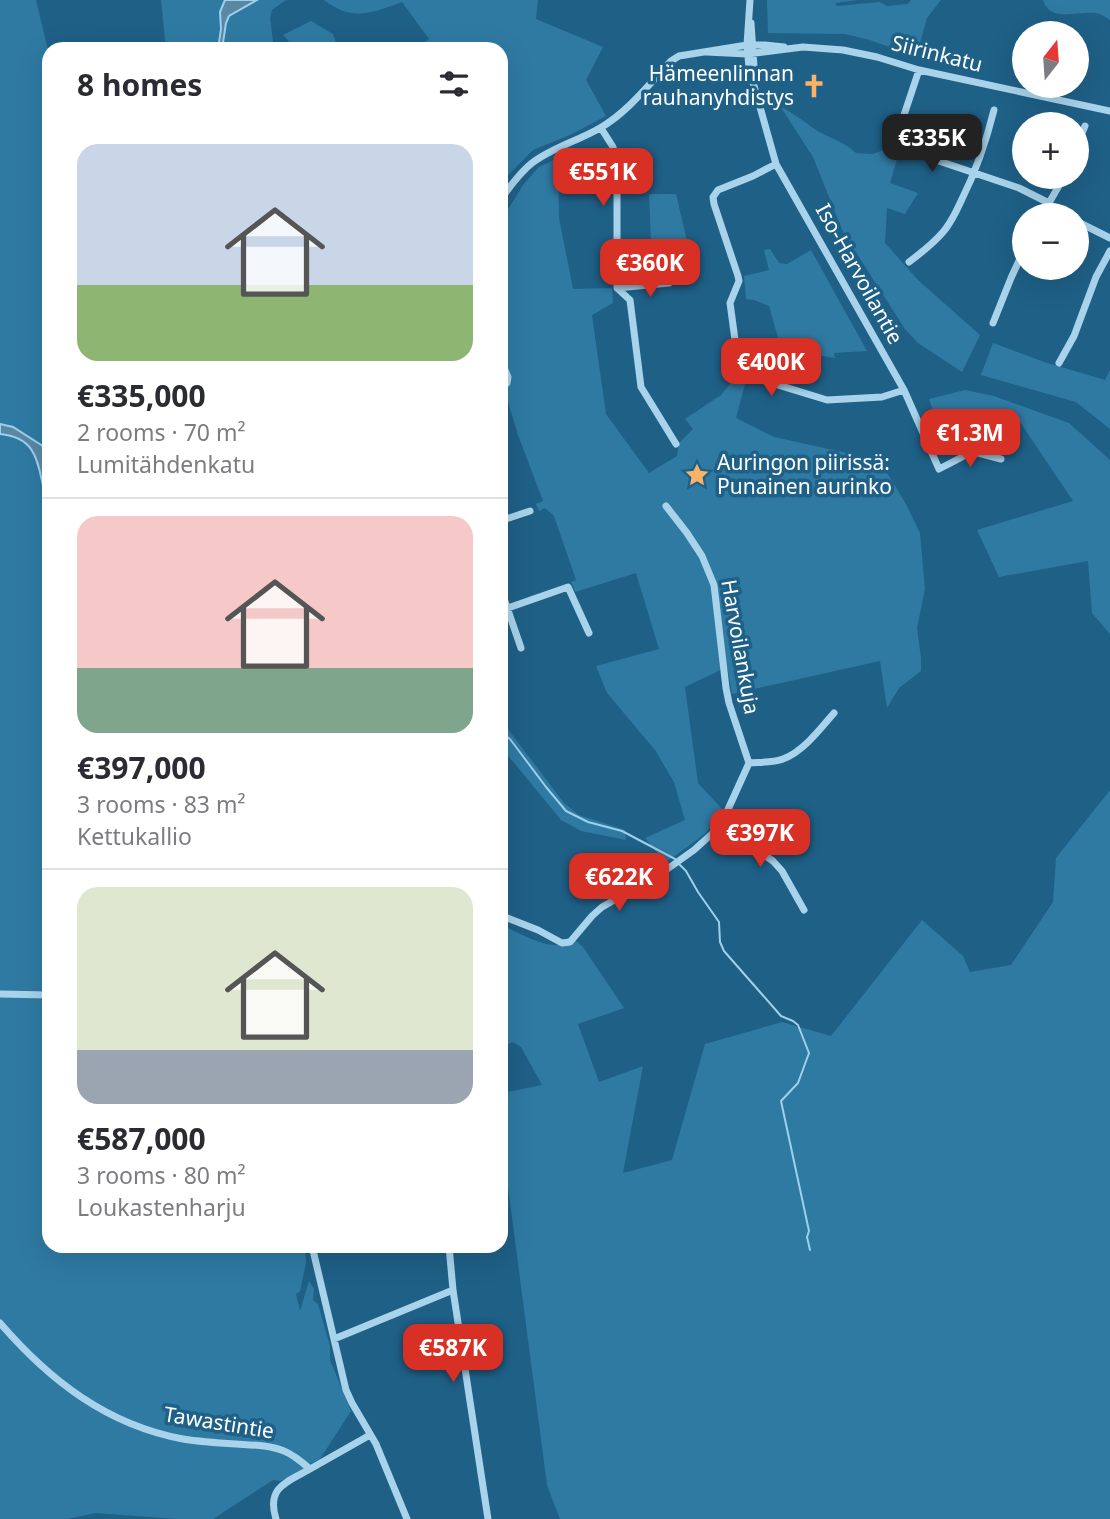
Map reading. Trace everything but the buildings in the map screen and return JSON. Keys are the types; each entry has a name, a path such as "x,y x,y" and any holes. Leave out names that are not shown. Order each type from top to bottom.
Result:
{"street":[{"name":"Iso-Harvoilantie","path":"750,4 750,49 755,93 776,164 904,390 939,469 966,455 978,453 1001,459"},
{"name":"Siirinkatu","path":"508,190 536,160 601,128 621,113 671,61 687,54 803,47 843,50 919,70 1110,111"},
{"path":"919,70 900,130 899,140 903,146 974,174 1019,188 1049,203 1057,189"},
{"path":"909,262 943,232 957,210 983,152 994,110"},
{"path":"601,128 613,147 615,156 617,288 630,300 641,387 676,444"},
{"path":"776,164 718,190 713,197 739,281 730,303 742,374 827,401 882,397 904,390"},
{"path":"1089,228 1110,238"},
{"path":"1059,363 1074,336 1096,277 1110,251"},
{"path":"993,323 1012,276"},
{"path":"617,288 669,283"},
{"name":"Harvoilankuja","path":"666,506 702,556 714,585 726,688 749,764"},
{"path":"508,519 530,511"},
{"path":"521,648 508,608 568,587 589,633"},
{"path":"508,918 565,943 573,940 602,907 659,875 714,832 725,816 749,764 782,760 791,755 814,737 834,713"},
{"path":"719,824 773,861 782,871 804,910"},
{"path":"0,994 42,995"},
{"path":"315,1253 346,1390 376,1444 407,1519"},
{"path":"450,1253 488,1519"},
{"path":"334,1339 453,1290"},
{"name":"Tawastintie","path":"0,1323 24,1351 62,1384 114,1416 179,1438 284,1451 310,1469"},
{"path":"276,1519 273,1501 275,1493 282,1485 370,1435"}],"shaded area":[{"path":"0,0 36,0 46,42 42,42 42,445 14,427 0,424"},
{"path":"161,0 286,0 272,10 270,18 273,42 165,42"},
{"path":"225,0 257,0 229,16 223,42 219,42 220,12"},
{"path":"324,0 538,0 536,19 603,47 586,80 606,116 533,150 508,175 508,42 425,42 429,39 402,2 362,13 334,7"},
{"path":"767,0 858,0 835,3 837,6 880,2 887,6 908,4 911,0 941,0 927,18 916,57 845,34 768,33"},
{"path":"1043,0 1110,0 1110,20 1097,13 1058,14 1047,7"},
{"path":"311,21 333,34 336,42 290,42 283,35"},
{"path":"780,106 856,153 873,154 889,148 899,152 890,183 918,193 905,214 887,208 885,243 918,280 980,335 962,372 918,343 905,329 843,232 813,157"},
{"path":"558,158 559,218 573,289 612,288 613,303 592,315 606,414 649,473 677,456 679,443 693,429 685,419 721,395 736,376 746,380 736,418 774,437 879,460 920,533 925,589 917,628 921,671 899,688 887,708 880,661 732,694 727,667 685,687 698,783 723,810 706,833 665,863 645,838 685,820 674,782 655,750 607,693 596,666 659,649 636,573 575,592 571,582 576,580 554,516 545,508 539,511 536,504 543,501 508,402 508,210 523,185 539,167"},
{"path":"649,194 676,194 695,275 653,285"},
{"path":"770,249 779,263 787,264 811,250 867,351 834,353 835,358 798,352 779,341 769,306 746,299 744,276 769,270 764,250"},
{"path":"993,343 1105,380 1110,370 1110,429 1076,402 981,375"},
{"path":"965,390 994,396 1069,423 1110,460 1110,634 1092,613 1088,561 999,577 977,530 1073,501 1020,422 943,439 929,399"},
{"path":"0,424 13,427 42,446 42,483 32,450 14,437 0,434"},
{"path":"0,434 14,437 32,450 42,483 42,1253 305,1253 300,1291 296,1294 300,1311 309,1281 314,1289 313,1300 318,1304 330,1346 330,1360 351,1411 320,1459 306,1466 310,1469 280,1481 273,1480 213,1519 96,1513 67,1519 0,1519"},
{"path":"508,729 564,803 579,815 625,830 626,840 581,831 561,820 508,756"},
{"path":"1110,790 1110,1519 560,1519 547,1485 508,1187 508,1092 542,1085 521,1047 513,1042 508,1044 508,928 547,944 566,944 575,940 583,947 624,1008 578,1024 599,1082 643,1066 623,1173 672,1160 705,1044 782,1022 831,1036 922,920 963,956 970,972 1011,965 1053,902 1056,858"}],"waterway":[{"path":"508,738 566,811 588,822 622,831 675,859"},
{"path":"679,864 719,922 720,942 724,951 781,1016 798,1025 809,1053 798,1083 781,1101 809,1231 807,1237 810,1250"}],"place":[{"name":"Hämeenlinnan rauhanyhdistys","path":"814,86"},
{"name":"Auringon piirissä: Punainen aurinko","path":"697,475"}]}
